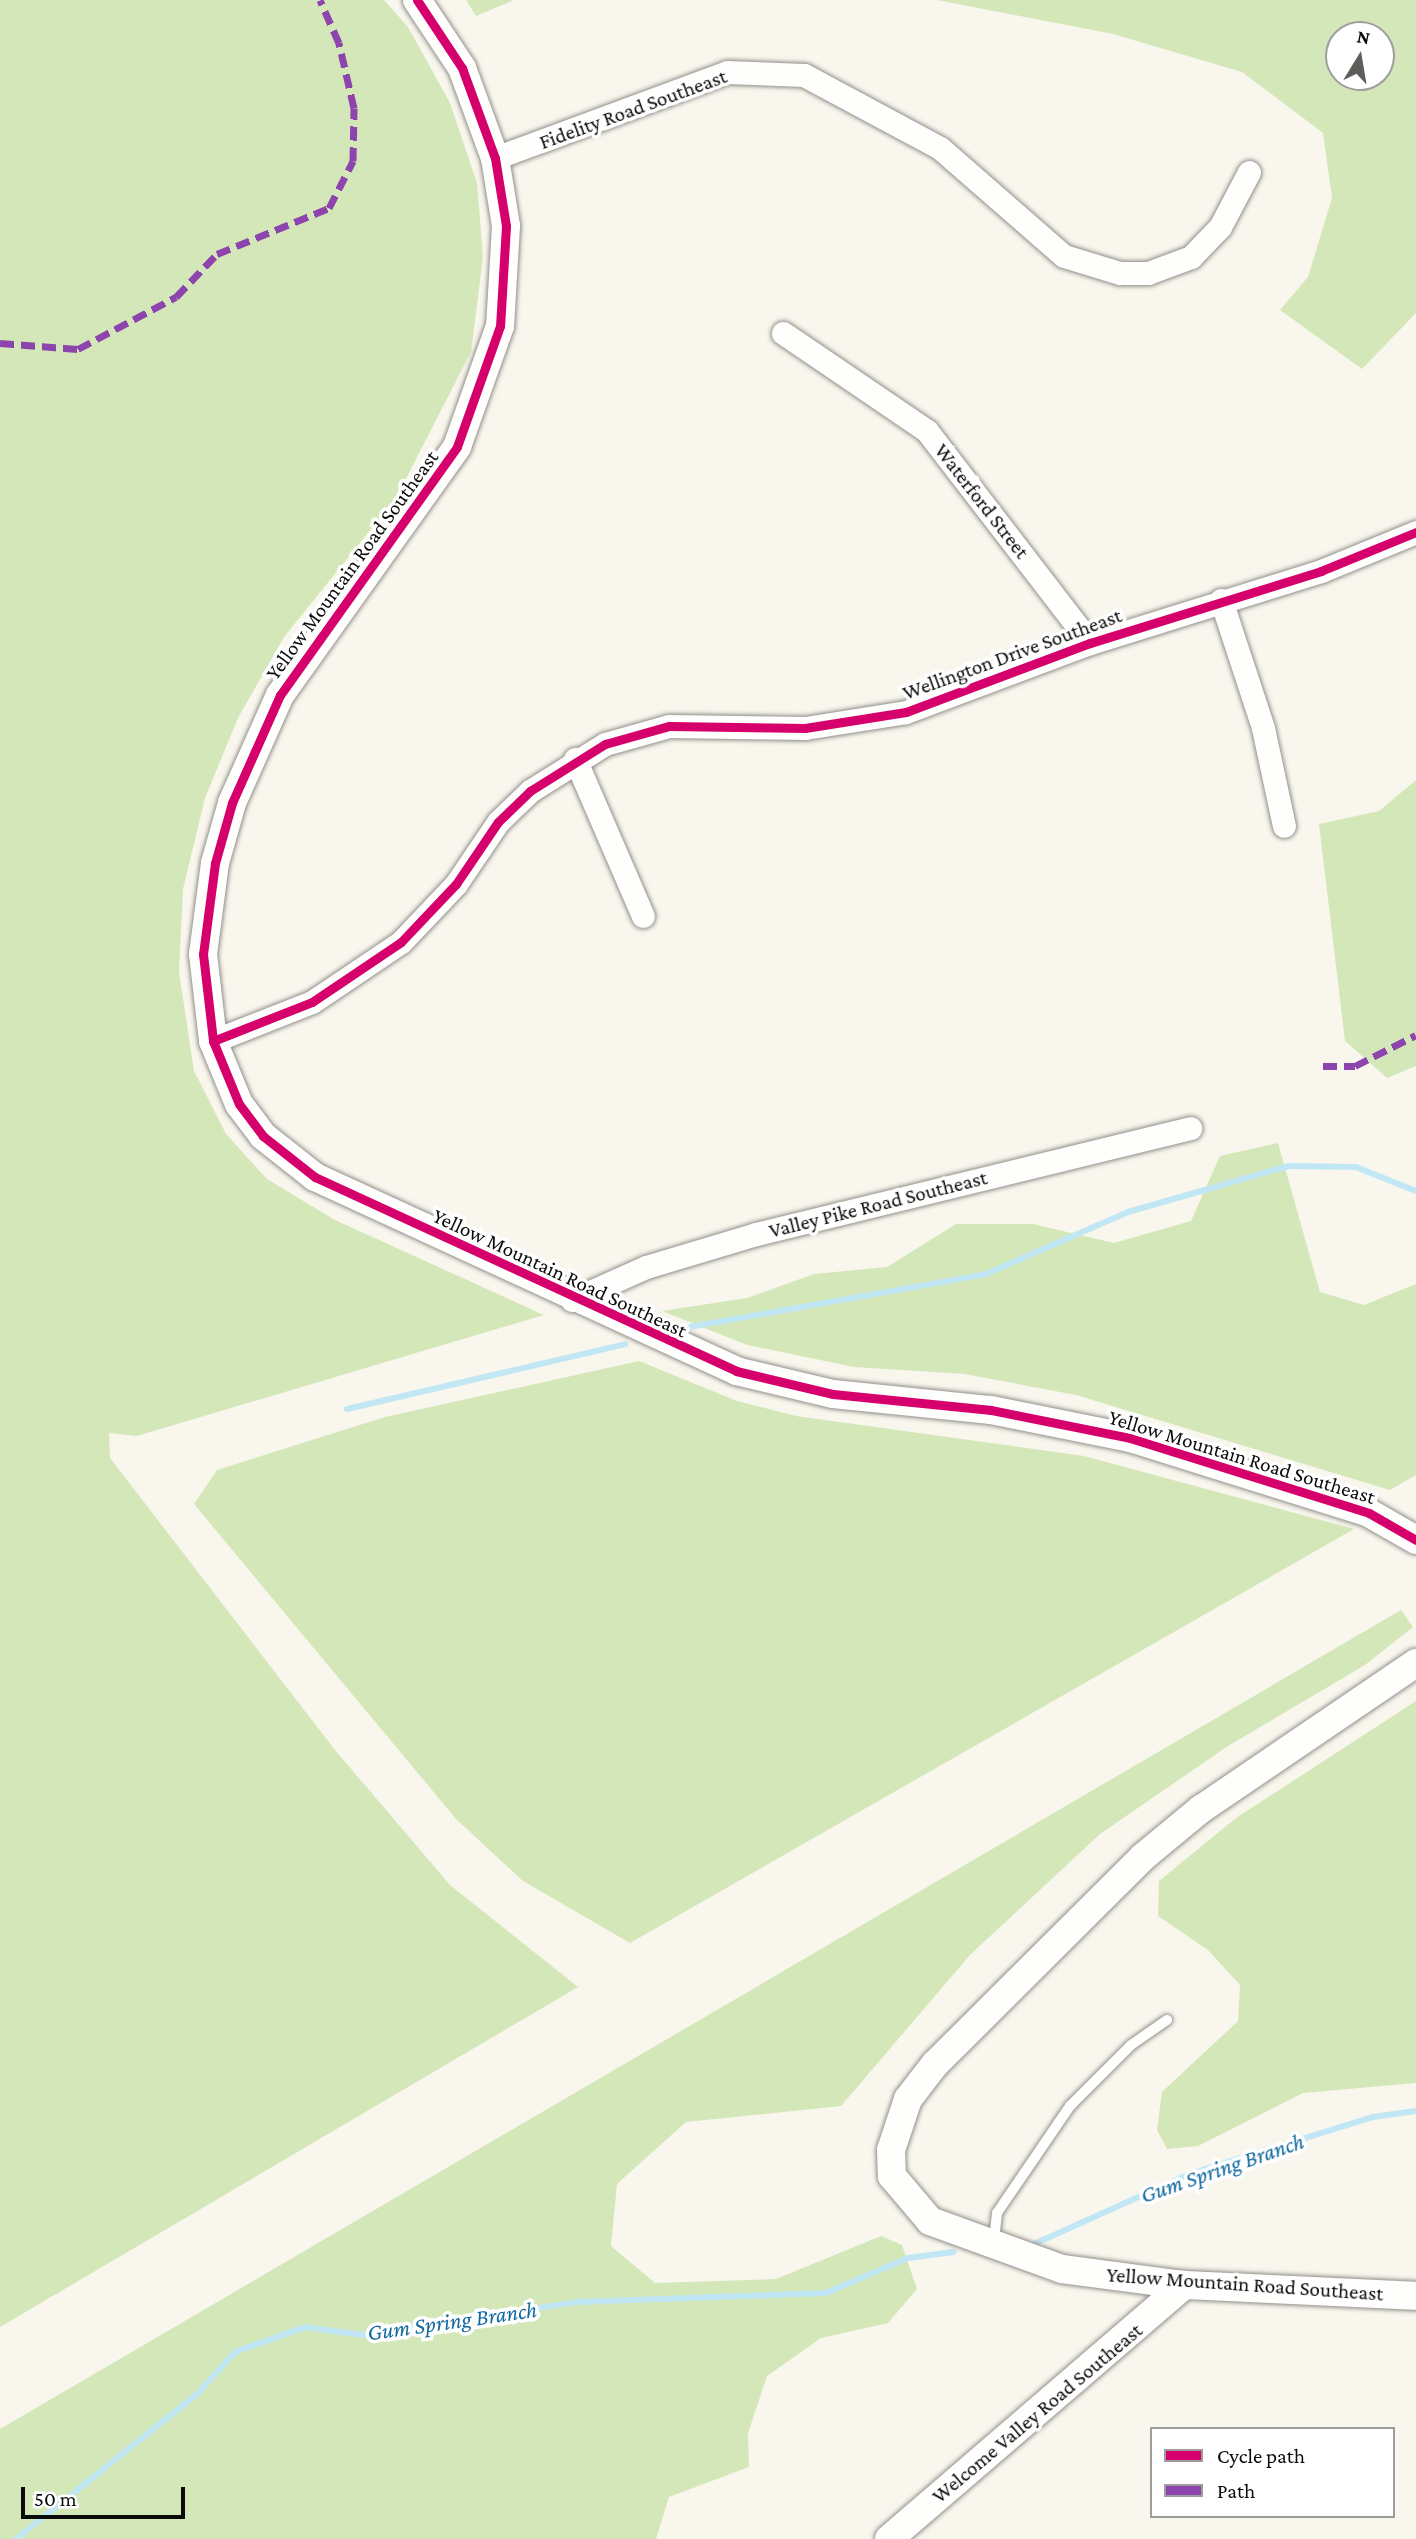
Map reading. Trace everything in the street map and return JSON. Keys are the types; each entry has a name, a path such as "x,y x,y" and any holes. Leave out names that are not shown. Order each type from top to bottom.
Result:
{"street":[{"name":"Yellow Mountain Road Southeast","path":"417,0 462,68 495,158 506,271 492,361 457,447 428,495 310,650 251,752 215,863 207,913 205,994 213,1041 239,1104 287,1158 572,1300 772,1382 1092,1429 1369,1513 1416,1540"},
{"name":"Fidelity Road Southeast","path":"495,158 727,72 804,75 940,148 1064,256 1129,273 1170,267 1209,242 1249,172"},
{"name":"Waterford Street","path":"783,333 927,431 1090,643"},
{"name":"Wellington Drive Southeast","path":"213,1041 313,1002 401,942 456,884 498,822 575,759 669,726 805,728 906,712 1090,643 1321,571 1416,531"},
{"path":"1221,600 1263,728 1284,827"},
{"path":"575,759 643,916"},
{"name":"Valley Pike Road Southeast","path":"572,1300 646,1267 757,1234 1189,1128"},
{"name":"Yellow Mountain Road Southeast","path":"1416,1663 1212,1801 1143,1857 966,2028 908,2099 891,2150 892,2175 904,2196 930,2221 996,2249 1062,2269 1184,2285 1416,2296"},
{"name":"Welcome Valley Road Southeast","path":"889,2539 1184,2285"}],"lane":[{"path":"996,2249 997,2213 1070,2106 1131,2045 1167,2020"}],"green space":[{"path":"0,0 384,0 408,27 450,103 477,183 483,257 471,352 396,498 284,637 238,718 205,798 183,889 179,972 194,1071 226,1134 267,1179 335,1220 544,1315 137,1436 109,1433 110,1458 335,1750 450,1885 578,1987 0,2327"},
{"path":"466,0 514,0 476,16"},
{"path":"937,0 1416,0 1416,313 1362,369 1280,310 1308,277 1332,198 1323,133 1242,72 1113,34"},
{"path":"1416,780 1416,1066 1387,1078 1345,1041 1319,824 1379,811"},
{"path":"1278,1143 1320,1292 1364,1305 1416,1284 1416,1475 1390,1490 1076,1395 965,1374 854,1367 747,1345 662,1311 747,1298 814,1274 887,1267 956,1224 1033,1224 1114,1243 1191,1221 1220,1156"},
{"path":"639,1361 737,1401 796,1416 1084,1456 1354,1529 630,1943 523,1881 456,1819 194,1504 217,1470 385,1417"},
{"path":"1401,1610 1413,1627 1365,1665 1228,1746 1100,1834 970,1955 841,2106 686,2122 617,2184 611,2246 655,2283 776,2279 881,2236 902,2245 917,2289 888,2323 821,2338 767,2376 748,2433 749,2467 669,2497 656,2539 0,2539 0,2429"},
{"path":"1416,1701 1416,2083 1303,2093 1198,2146 1167,2149 1157,2130 1162,2092 1238,2021 1240,1985 1208,1950 1158,1916 1159,1881 1236,1818"}],"waterway":[{"path":"684,1328 986,1274 1128,1212 1288,1166 1356,1167 1416,1191"},
{"path":"347,1409 626,1344"},
{"name":"Gum Spring Branch","path":"1034,2244 1192,2173 1373,2117 1416,2111"},
{"name":"Gum Spring Branch","path":"16,2539 198,2393 235,2352 305,2327 362,2335 578,2302 826,2293 908,2258 954,2252"}],"marked path":[{"path":"0,343 78,349 176,297 217,254 329,208 353,161 354,108 339,43 320,0"},
{"path":"1323,1066 1355,1066 1416,1035"}],"cycle path":[{"path":"417,0 462,68 495,158 506,226 500,326 457,447 280,695 232,803 215,863 203,954 213,1041 239,1104 263,1136 315,1177 736,1371 833,1394 991,1410 1130,1438 1369,1513 1416,1540"},
{"path":"213,1041 312,1002 401,942 456,884 498,822 530,791 605,744 669,726 805,728 906,712 1090,643 1321,571 1416,532"}]}
